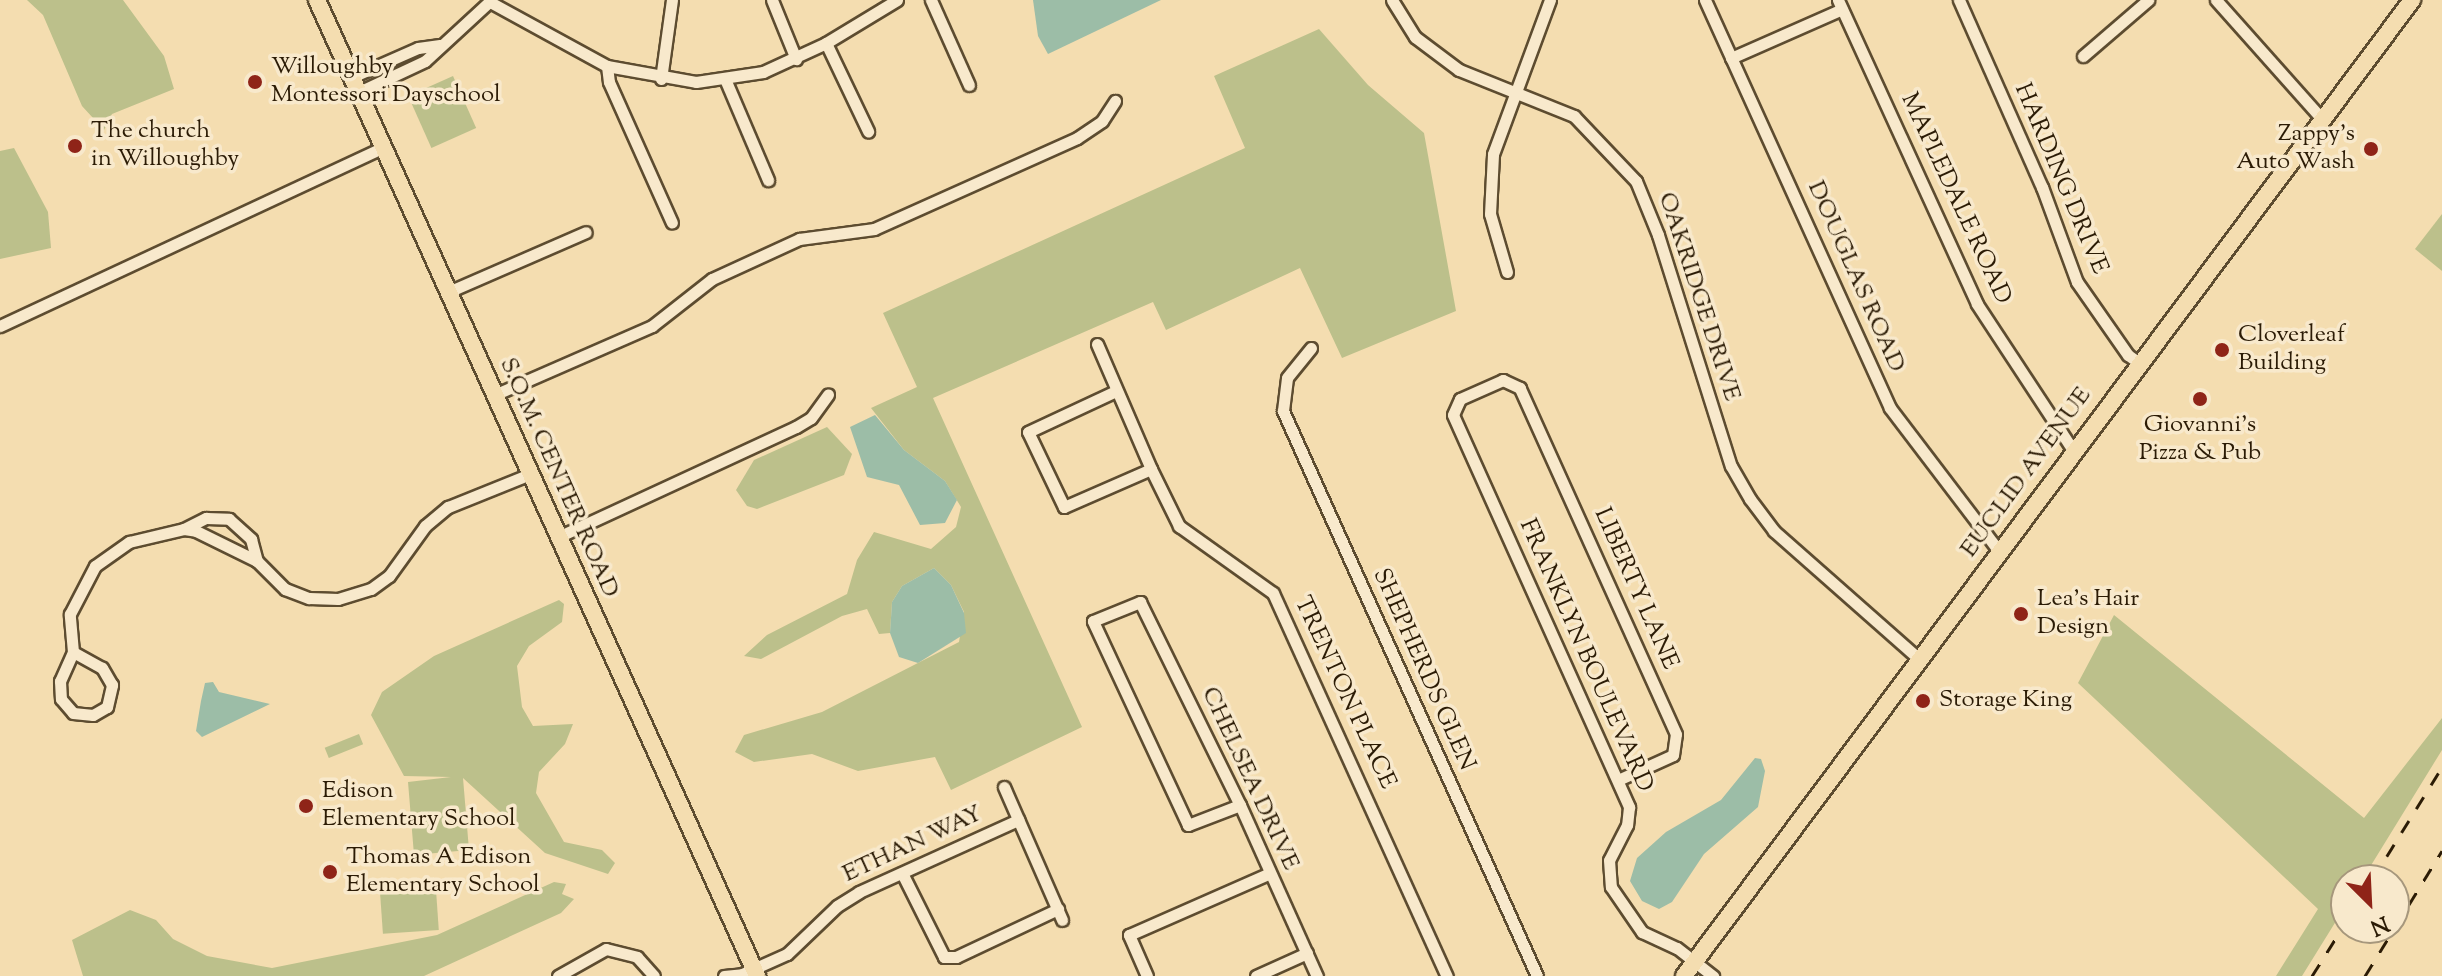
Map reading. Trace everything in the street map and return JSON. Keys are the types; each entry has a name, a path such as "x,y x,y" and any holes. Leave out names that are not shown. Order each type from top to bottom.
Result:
{"main road":[{"name":"S.O.M. CENTER ROAD","path":"317,0 558,537 749,974"},
{"name":"EUCLID AVENUE","path":"1684,976 2138,362 2322,119 2404,4"}],"street":[{"path":"661,79 672,0"},
{"path":"772,0 796,59"},
{"path":"356,84 425,61 491,1 607,66 661,79 725,79 796,59 897,0"},
{"path":"931,0 969,85"},
{"name":"OAKRIDGE DRIVE","path":"1392,0 1415,37 1459,70 1574,116 1636,181 1658,235 1731,466 1750,499 1785,541 1919,659"},
{"path":"1507,272 1490,214 1493,154 1550,0"},
{"name":"DOUGLAS ROAD","path":"1705,0 1890,408 1999,551"},
{"name":"HARDING DRIVE","path":"1959,0 2042,187 2077,282 2128,355 2138,362"},
{"path":"2083,56 2148,0"},
{"path":"2216,0 2322,119"},
{"path":"1731,58 1840,4"},
{"name":"MAPLEDALE ROAD","path":"1840,4 1977,304 2073,450"},
{"path":"826,43 868,131"},
{"path":"607,66 609,82 672,223"},
{"path":"725,79 768,180"},
{"path":"494,395 652,326 712,279 799,239 874,229 1077,138 1102,121 1115,101"},
{"path":"0,326 384,147"},
{"path":"448,292 586,232"},
{"name":"TRENTON PLACE","path":"1097,344 1179,526 1273,593 1447,976"},
{"name":"SHEPHERDS GLEN","path":"1311,348 1287,378 1283,408 1537,976"},
{"name":"FRANKLYN BOULEVARD","path":"1520,388 1503,380 1460,399 1453,415 1629,807 1627,825 1609,860 1617,900 1642,932 1695,960 1713,976"},
{"name":"LIBERTY LANE","path":"1520,388 1676,734 1673,755 1618,780"},
{"path":"1116,391 1028,432 1064,507 1151,469"},
{"path":"558,537 796,427 811,418 828,395"},
{"path":"73,652 110,678 111,701 93,715 73,713 61,699 60,681 73,652 70,614 95,566 129,542 184,529 206,518 229,519 251,539 257,561 272,580 301,597 330,600 360,594 399,568 419,533 439,513 464,498 530,474"},
{"path":"184,529 257,561"},
{"name":"CHELSEA DRIVE","path":"1240,805 1188,825 1093,621 1140,602 1240,805 1268,874 1317,976"},
{"name":"ETHAN WAY","path":"902,873 944,957 956,957 1060,914 1004,787"},
{"name":"ETHAN WAY","path":"724,976 749,974 787,954 837,906 1018,820"},
{"path":"1147,976 1129,935 1268,874"},
{"path":"558,976 606,949 637,957 654,976"},
{"path":"1256,976 1307,953"}],"shaded area":[{"path":"27,0 123,0 164,56 174,89 112,114 104,130 82,106 43,15"},
{"path":"1033,0 1161,0 1048,54 1038,36"},
{"path":"1319,29 1368,85 1424,133 1456,311 1342,358 1300,268 1166,330 1153,302 933,398 1082,727 951,790 935,757 858,771 812,754 754,762 735,752 744,735 822,712 959,642 964,612 951,585 934,568 902,586 892,602 890,633 879,634 867,609 842,616 761,659 744,656 767,635 847,594 857,560 874,532 931,549 956,527 961,507 945,481 904,450 871,408 917,387 883,313 1245,148 1214,76"},
{"path":"453,76 476,128 431,148 408,96"},
{"path":"14,148 48,212 51,248 0,259 0,151"},
{"path":"2442,214 2442,271 2415,249"},
{"path":"875,415 904,450 945,481 957,500 945,523 920,525 899,485 867,477 850,427"},
{"path":"827,427 852,454 844,475 757,509 747,506 736,490 754,460"},
{"path":"934,568 951,585 964,613 966,633 918,663 899,657 890,633 892,602 902,586"},
{"path":"559,600 564,604 562,622 529,646 517,666 522,707 533,726 573,724 565,744 539,772 536,793 564,842 602,850 615,863 608,874 545,853 463,778 469,850 414,855 408,782 451,777 404,776 371,715 382,692 434,656"},
{"path":"2114,615 2364,818 2442,718 2442,750 2372,864 2330,864 2330,931 2302,976 2276,976 2318,909 2078,683"},
{"path":"213,682 219,692 270,704 202,737 196,731 201,701 205,683"},
{"path":"359,734 363,744 329,758 325,748"},
{"path":"1755,758 1761,759 1765,771 1758,807 1704,854 1672,902 1659,909 1642,901 1630,881 1637,858 1666,832 1721,800"},
{"path":"554,882 566,884 562,894 574,899 561,913 424,976 83,976 72,940 130,910 156,920 173,939 207,956 272,968 437,935"},
{"path":"436,890 439,930 383,934 380,894"}],"railway":[{"path":"2382,864 2442,767"},
{"path":"2365,976 2442,851"},
{"path":"2312,976 2332,944"}],"place":[{"name":"Willoughby Montessori Dayschool","path":"255,82"},
{"name":"The church in Willoughby","path":"75,146"},
{"name":"Zappy's Auto Wash","path":"2371,149"},
{"name":"Cloverleaf Building","path":"2222,350"},
{"name":"Giovanni's Pizza & Pub","path":"2200,399"},
{"name":"Lea's Hair Design","path":"2021,614"},
{"name":"Storage King","path":"1923,701"},
{"name":"Edison Elementary School","path":"306,806"},
{"name":"Thomas A Edison Elementary School","path":"330,872"}]}
